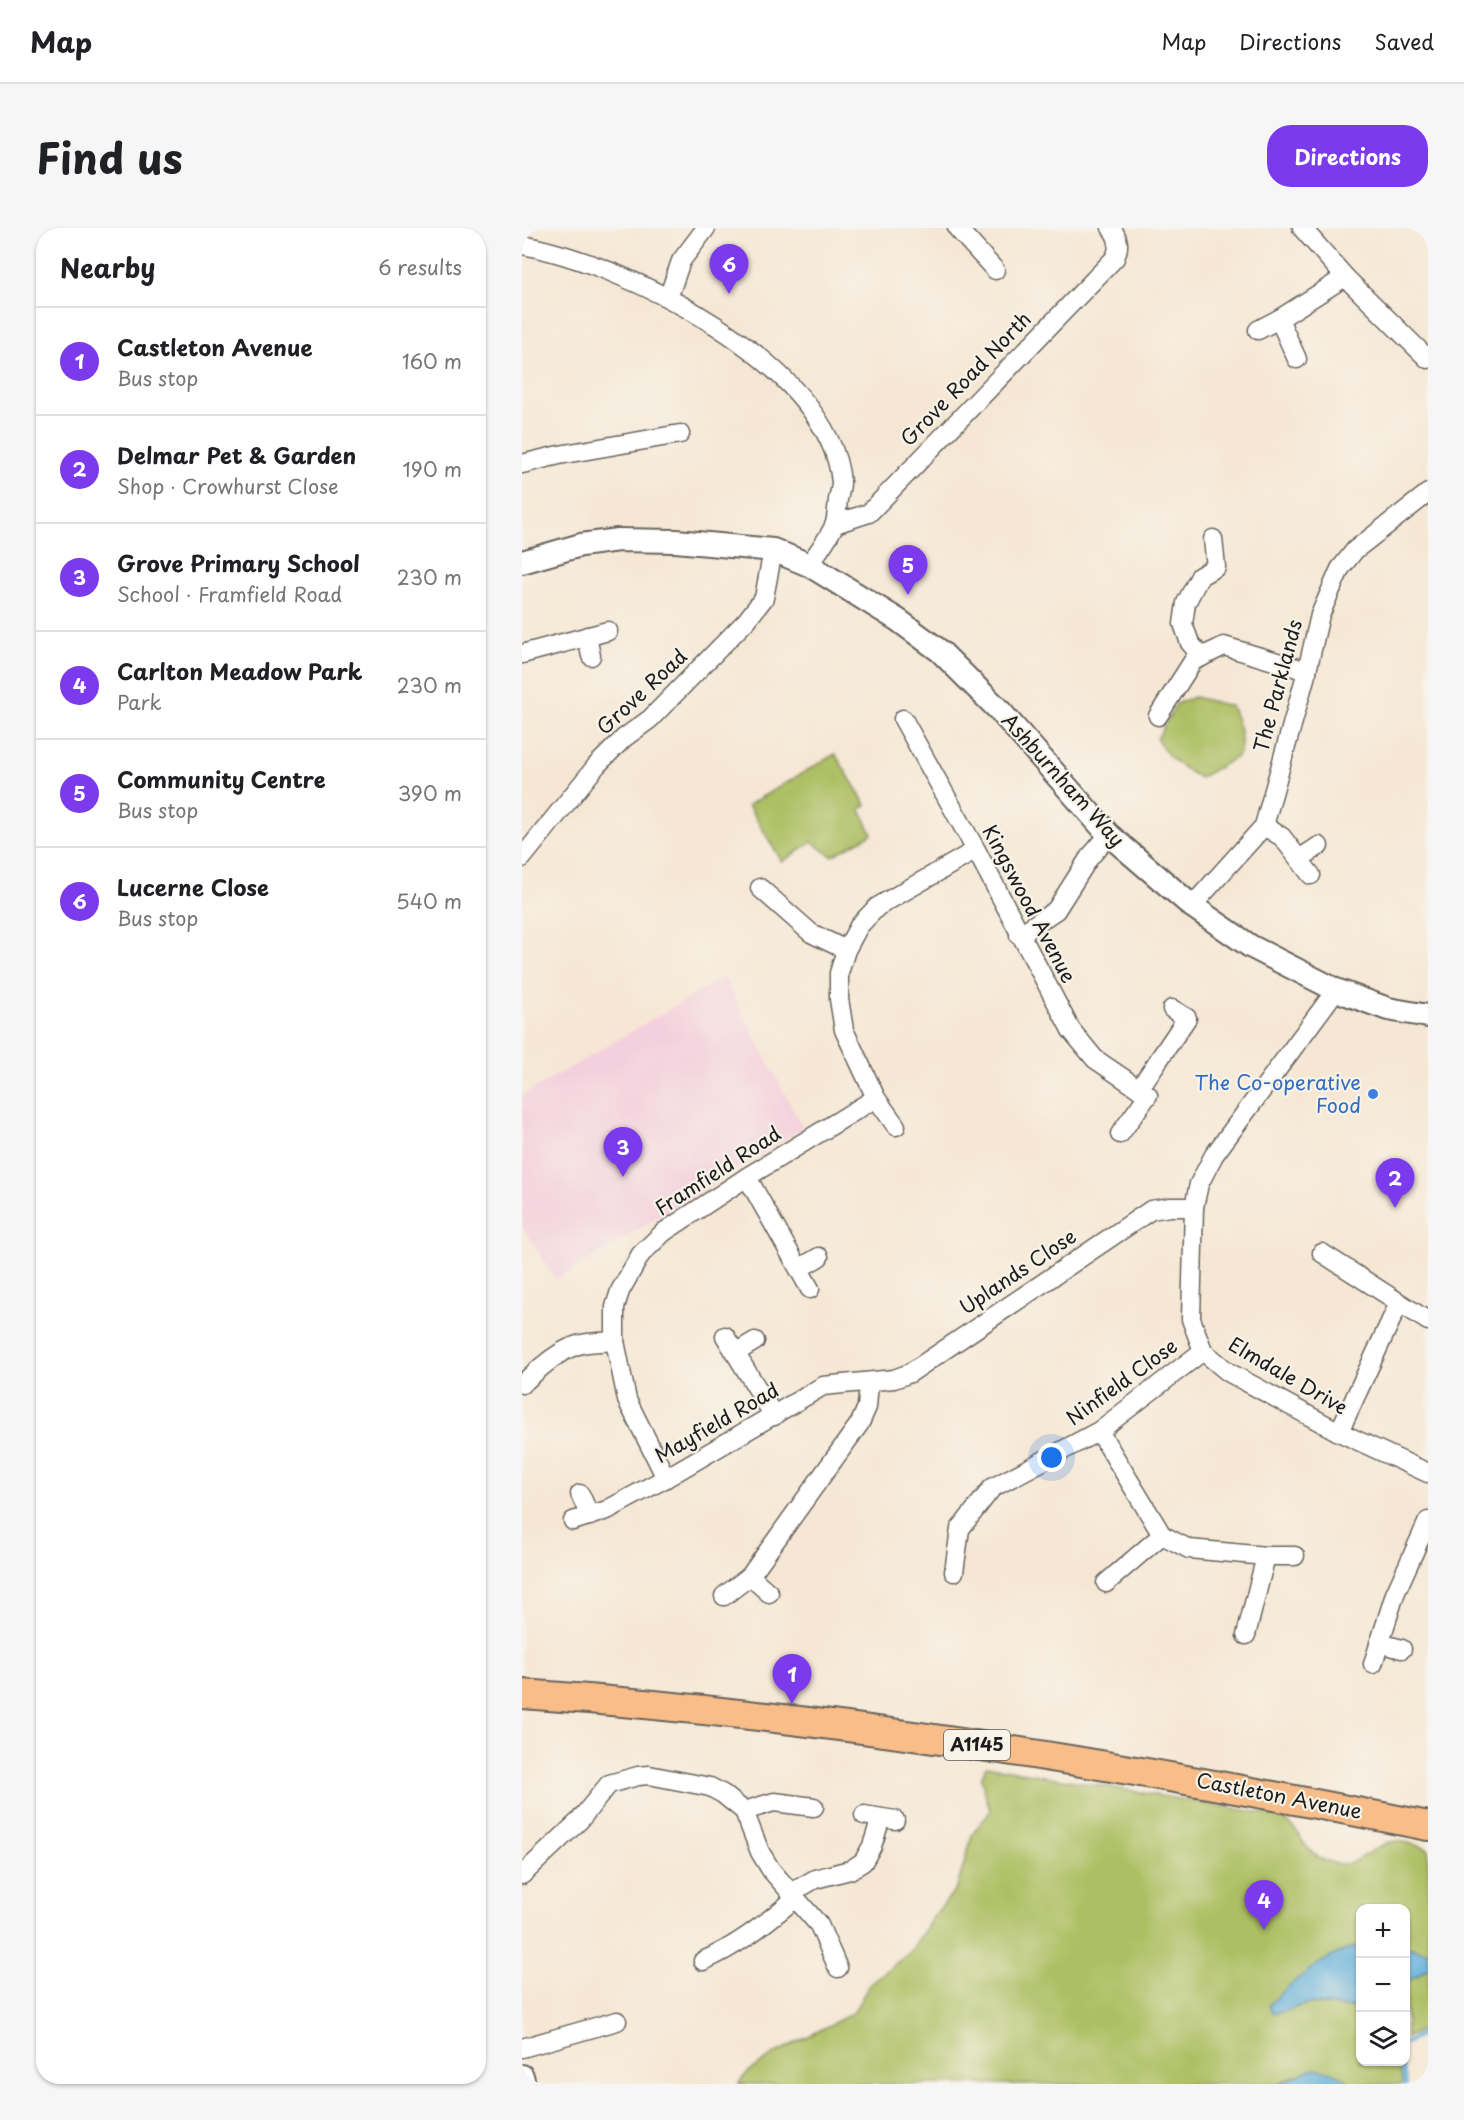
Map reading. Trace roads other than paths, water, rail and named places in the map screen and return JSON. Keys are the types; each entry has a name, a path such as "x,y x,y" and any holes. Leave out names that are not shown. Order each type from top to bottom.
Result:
{"main road":[{"name":"Castleton Avenue","path":"522,1694 639,1702 996,1748 1157,1773 1428,1826"}],"street":[{"path":"668,298 681,261 706,228"},
{"path":"957,228 995,270"},
{"name":"Grove Road North","path":"835,524 869,513 1115,258 1119,250 1117,236 1111,228"},
{"path":"1302,228 1346,277 1428,359"},
{"path":"522,245 549,250 594,265 668,298 730,335 783,377 820,422 834,452 841,483 835,524 809,565"},
{"path":"1258,330 1346,277"},
{"path":"1279,319 1297,359"},
{"path":"523,460 680,434"},
{"name":"The Parklands","path":"1192,906 1264,826 1307,671 1320,615 1340,569 1355,550 1428,493"},
{"path":"1202,657 1190,643 1183,624 1186,603 1200,576 1216,567 1213,539"},
{"name":"Ashburnham Way","path":"522,562 580,545 618,540 676,541 773,550 809,565 898,620 940,651 1006,717 1109,835 1192,906 1250,946 1336,990 1388,1009 1428,1016"},
{"name":"Grove Road","path":"522,858 597,765 624,738 650,719 747,621 764,598 773,550"},
{"path":"522,654 608,631"},
{"path":"587,636 591,656"},
{"path":"1158,716 1193,661 1224,646 1307,671"},
{"name":"Kingswood Avenue","path":"903,719 976,850 1071,1030 1095,1059 1139,1089"},
{"path":"1264,826 1282,837 1311,875"},
{"path":"1019,935 1056,910 1089,858 1109,835"},
{"path":"1299,860 1319,846"},
{"path":"896,1126 876,1098 844,1030 838,999 839,973 846,950 859,926 877,907 976,850"},
{"path":"760,888 811,933 846,950"},
{"name":"Elmdale Drive","path":"1336,990 1214,1155 1199,1184 1194,1207 1191,1318 1203,1352 1228,1372 1339,1432 1428,1473"},
{"path":"1120,1134 1148,1095 1139,1089 1187,1018 1173,1009"},
{"name":"Framfield Road","path":"666,1478 627,1400 615,1341 615,1307 620,1291 641,1254 685,1216 876,1098"},
{"path":"747,1177 810,1289"},
{"name":"Uplands Close","path":"869,1383 894,1379 910,1373 1150,1210 1194,1207"},
{"path":"1322,1253 1428,1321"},
{"path":"800,1268 819,1257"},
{"path":"1339,1432 1399,1303"},
{"path":"725,1335 774,1416"},
{"path":"522,1384 549,1360 580,1344 615,1341"},
{"path":"735,1353 755,1341"},
{"name":"Ninfield Close","path":"954,1572 960,1529 992,1488 1100,1431 1203,1352"},
{"path":"724,1596 750,1576 860,1423 867,1407 869,1383"},
{"name":"Mayfield Road","path":"580,1494 581,1519 607,1510 666,1478 824,1386 869,1383"},
{"path":"1100,1431 1161,1535 1189,1549 1266,1556 1295,1556"},
{"path":"1373,1664 1395,1594 1428,1521"},
{"path":"1106,1583 1161,1535"},
{"path":"1246,1635 1266,1556"},
{"path":"750,1576 769,1593"},
{"path":"1378,1643 1402,1649"},
{"path":"522,1875 579,1821 609,1784 649,1775 710,1787 744,1811 760,1852 771,1870 819,1925 838,1968"},
{"path":"744,1811 774,1802 814,1807"},
{"path":"703,1961 746,1939 793,1895 815,1879 850,1870 863,1862 872,1846 880,1818"},
{"path":"522,2048 617,2021"},
{"path":"522,2076 524,2084"}],"water":[{"path":"1356,1947 1356,2006 1309,2004 1277,2013 1272,2012 1269,2005 1300,1977 1323,1961"},
{"path":"1410,1948 1428,1952 1428,1969 1410,1980"},
{"path":"1314,2068 1338,2075 1349,2084 1279,2084"}],"waterway":[{"path":"1410,2041 1428,2031"},
{"path":"1402,2066 1406,2084"}],"place":[{"name":"Lucerne Close","path":"729,294"},
{"name":"Community Centre","path":"908,595"},
{"name":"The Co-operative Food","path":"1373,1094"},
{"name":"Grove Primary School","path":"623,1177"},
{"name":"Delmar Pet & Garden","path":"1395,1208"},
{"name":"Castleton Avenue","path":"792,1704"},
{"name":"Carlton Meadow Park","path":"1264,1930"}]}
